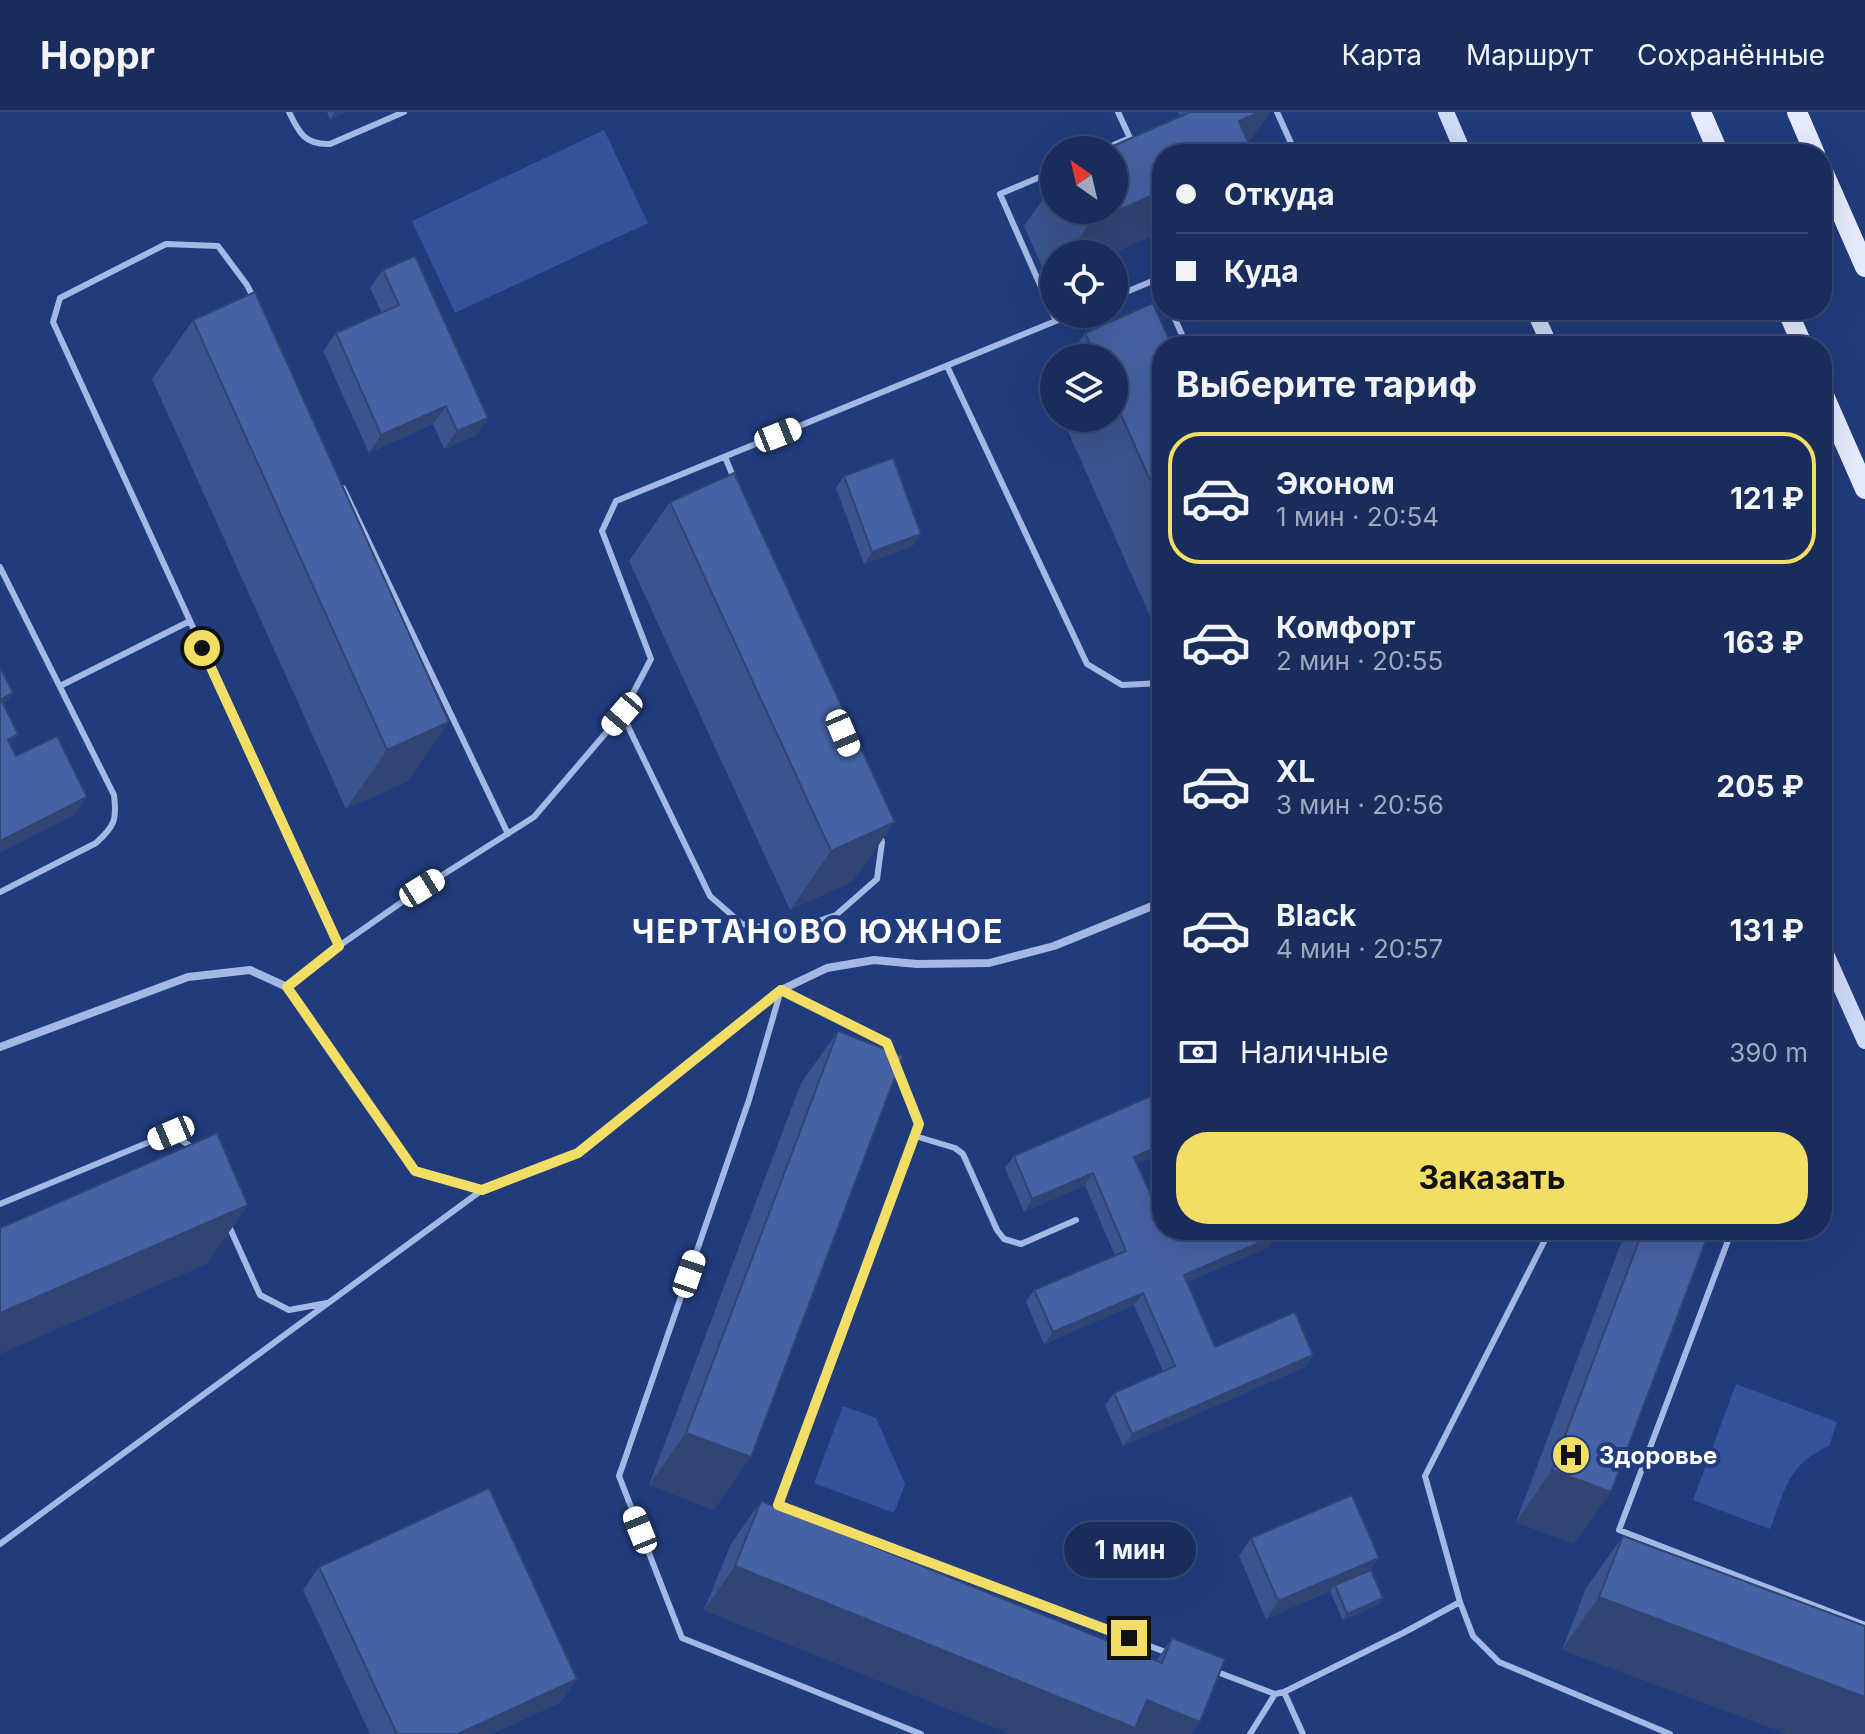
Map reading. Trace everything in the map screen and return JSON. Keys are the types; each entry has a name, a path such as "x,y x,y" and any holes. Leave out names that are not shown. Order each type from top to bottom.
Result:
{"main road":[{"path":"1446,112 1458,144"},
{"path":"1701,112 1715,144"},
{"path":"1797,112 1811,144"},
{"path":"1832,192 1865,267"},
{"path":"1832,414 1865,489"},
{"path":"1832,967 1865,1041"}],"street":[{"path":"0,1047 188,977 250,970 287,987 415,1171 482,1190 578,1153 781,990 827,968 874,960 917,964 989,963 1054,946 1152,906"}],"lane":[{"path":"289,112 298,132 307,141 330,144 404,112"},
{"path":"1118,112 1128,139"},
{"path":"1277,112 1291,144"},
{"path":"1040,177 1000,194 1040,285"},
{"path":"261,314 247,285 218,246 166,244 60,298 53,322 339,946"},
{"path":"1128,291 1152,281"},
{"path":"287,987 422,888 534,817 622,714 651,659 602,531 616,501 1040,328"},
{"path":"947,366 1087,664 1122,685 1152,684"},
{"path":"725,457 737,486"},
{"path":"336,473 508,834"},
{"path":"0,567 114,795 117,815 109,832 96,843 0,892"},
{"path":"60,686 190,621"},
{"path":"622,714 710,896 742,924 788,931 836,915 877,879 882,842 878,829"},
{"path":"921,1734 682,1638 619,1476 749,1100 781,990 887,1043 919,1124 778,1505 1173,1655"},
{"path":"0,1204 171,1133 193,1147 199,1160"},
{"path":"915,1136 955,1148 963,1154 1004,1239 1021,1244 1076,1220"},
{"path":"0,1544 482,1190"},
{"path":"224,1214 260,1295 289,1310 329,1303"},
{"path":"1545,1240 1425,1476 1460,1602 1473,1636 1499,1662 1670,1734"},
{"path":"1728,1240 1619,1530 1865,1625"},
{"path":"1202,1666 1275,1694 1284,1692 1460,1602"},
{"path":"1284,1692 1303,1734"},
{"path":"1250,1734 1275,1694"}],"shaded area":[{"path":"604,130 648,223 455,313 412,221"},
{"path":"1736,1384 1837,1422 1829,1446 1815,1453 1796,1470 1784,1490 1770,1529 1693,1500"},
{"path":"843,1406 876,1418 905,1484 894,1513 814,1483"}],"building":[{"path":"1190,112 1260,112 1239,121 1249,144 1152,144 1152,195 1128,206 1128,139"},
{"path":"415,256 488,418 457,431 446,406 381,435 336,333 399,305 383,270"},
{"path":"255,292 449,722 387,750 193,320"},
{"path":"1152,303 1152,320 1161,320 1168,336 1152,336 1152,484 1128,430 1128,344 1090,344 1085,333 1096,328 1128,328 1128,314"},
{"path":"893,458 921,534 872,552 844,476"},
{"path":"734,473 895,822 831,851 670,502"},
{"path":"0,667 13,693 1,699 18,734 8,740 16,756 57,736 87,797 0,841"},
{"path":"838,1031 903,1056 751,1457 686,1433"},
{"path":"1152,1095 1152,1149 1134,1157 1152,1198 1152,1240 1265,1240 1184,1275 1215,1347 1295,1312 1313,1355 1132,1434 1114,1393 1175,1366 1143,1293 1053,1332 1034,1290 1126,1251 1093,1173 1032,1199 1014,1156"},
{"path":"217,1133 248,1205 0,1313 0,1228"},
{"path":"1639,1240 1706,1240 1611,1492 1552,1470"},
{"path":"489,1488 577,1679 458,1734 397,1734 319,1567"},
{"path":"1352,1495 1379,1558 1278,1601 1251,1538"},
{"path":"761,1501 1162,1663 1172,1638 1225,1659 1200,1722 1147,1700 1135,1728 735,1566"},
{"path":"1623,1536 1865,1626 1865,1697 1599,1597"},
{"path":"1371,1570 1383,1598 1347,1614 1335,1585"}],"place":[{"name":"Здоровье","path":"1571,1455"}],"district":[{"name":"ЧЕРТАНОВО ЮЖНОЕ","path":"818,931"}],"route":[{"path":"202,648 339,946 287,987 415,1171 482,1190 578,1153 781,990 887,1043 919,1124 778,1505 1129,1638"}]}
